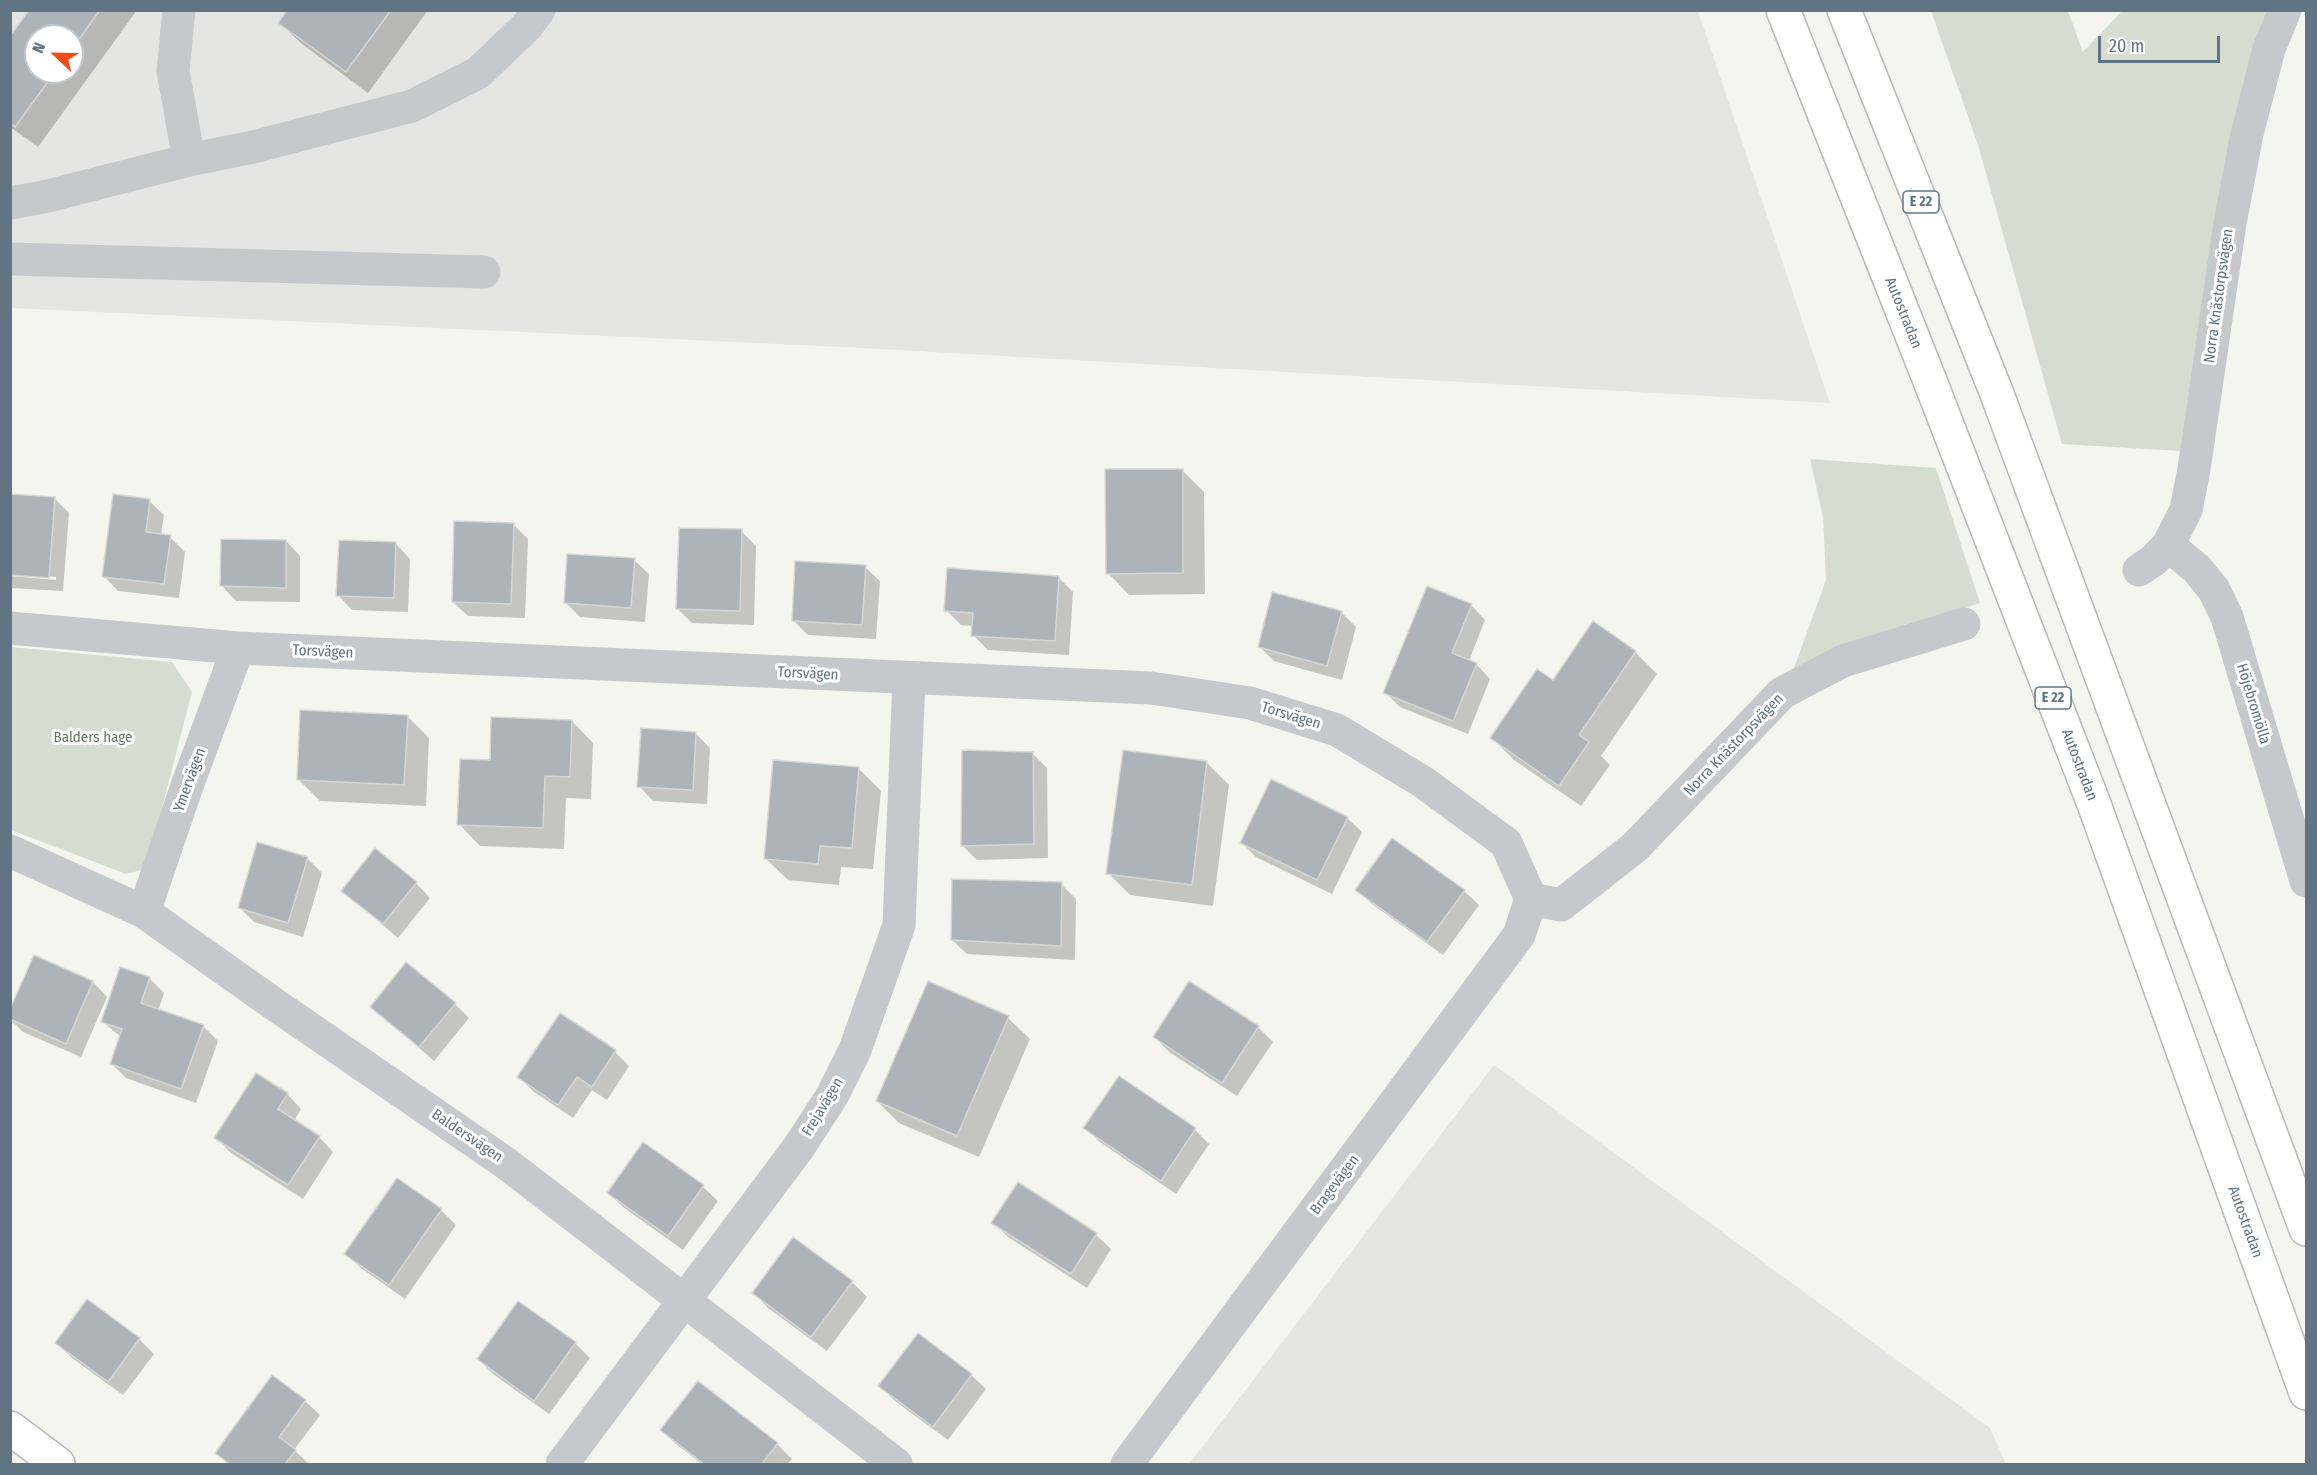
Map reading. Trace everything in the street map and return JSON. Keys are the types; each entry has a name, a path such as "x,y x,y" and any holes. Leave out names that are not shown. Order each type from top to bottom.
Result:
{"main road":[{"name":"Autostradan","path":"1783,10 2094,804 2307,1393"},
{"name":"E 22","path":"1844,10 1997,394 2307,1229"},
{"path":"10,1428 58,1464"}],"street":[{"path":"178,10 173,71 189,160"},
{"path":"10,203 253,147 412,106 477,74 527,26 539,10"},
{"name":"Norra Knästorpsvägen","path":"2139,570 2154,560 2168,545 2186,510 2230,223 2247,134 2269,49 2285,10"},
{"path":"10,259 484,272"},
{"name":"Höjebromölla","path":"2168,545 2197,569 2214,590 2227,617 2307,881"},
{"name":"Norra Knästorpsvägen","path":"1531,899 1561,905 1635,847 1782,693 1843,662 1964,624"},
{"name":"Torsvägen","path":"10,628 238,648 1151,688 1250,704 1337,730 1423,782 1506,843 1531,899"},
{"name":"Ymervägen","path":"144,912 238,648"},
{"name":"Frejavägen","path":"562,1464 799,1147 832,1095 855,1050 899,925 909,679"},
{"name":"Baldersvägen","path":"10,851 144,912 507,1164 896,1464"},
{"name":"Bragevägen","path":"1127,1464 1519,935 1531,899"}],"shaded area":[{"path":"11,11 1698,11 1830,403 862,348 11,308"},
{"path":"1494,1065 1990,1428 2006,1464 1189,1464"}],"green space":[{"path":"1931,11 2068,11 2083,52 2122,11 2272,11 2225,164 2180,451 2062,444 1978,145"},
{"path":"1810,459 1936,468 1980,603 1851,645 1794,668 1826,580 1823,517"},
{"name":"Balders hage","path":"10,647 172,662 192,692 146,869 126,874 11,830"}],"building":[{"path":"29,10 100,10 84,32 84,24 24,24 24,84 46,84 15,127 10,123 10,36"},
{"path":"287,10 391,10 346,72 278,23"},
{"path":"1105,469 1183,469 1183,573 1106,574"},
{"path":"11,494 55,497 49,578 10,575"},
{"path":"113,494 150,499 146,532 171,535 164,584 102,577"},
{"path":"454,521 514,523 511,604 452,602"},
{"path":"679,528 742,529 740,611 676,609"},
{"path":"221,539 286,540 286,588 220,586"},
{"path":"339,540 396,542 394,598 336,596"},
{"path":"567,554 635,558 631,608 564,603"},
{"path":"795,561 866,565 862,625 792,621"},
{"path":"947,568 1059,576 1055,641 971,636 973,613 944,611"},
{"path":"1427,586 1472,604 1452,653 1477,663 1453,721 1383,693"},
{"path":"1272,592 1342,611 1327,666 1258,647"},
{"path":"1593,621 1636,651 1579,735 1589,742 1559,786 1490,738 1537,669 1553,680"},
{"path":"300,710 408,715 404,785 297,780"},
{"path":"491,717 572,720 570,777 545,776 543,828 457,825 460,759 490,760"},
{"path":"641,728 696,732 693,790 637,787"},
{"path":"962,750 1033,752 1034,844 961,846"},
{"path":"1123,750 1207,761 1192,885 1106,874"},
{"path":"773,760 859,767 852,848 820,846 818,864 764,859"},
{"path":"1271,779 1348,817 1317,880 1240,843"},
{"path":"1392,838 1465,890 1427,942 1355,890"},
{"path":"257,842 308,857 288,923 238,908"},
{"path":"375,848 417,882 383,924 341,891"},
{"path":"952,879 1062,882 1061,946 951,940"},
{"path":"34,955 93,981 66,1044 10,1019 10,1009"},
{"path":"406,962 456,1003 419,1047 370,1007"},
{"path":"120,967 150,977 141,1003 204,1025 181,1089 110,1064 122,1029 101,1022"},
{"path":"928,981 1009,1016 957,1136 876,1101"},
{"path":"1189,981 1259,1026 1222,1083 1153,1037"},
{"path":"560,1013 616,1050 592,1087 577,1077 558,1105 517,1077"},
{"path":"256,1073 288,1093 278,1109 320,1136 288,1185 214,1138"},
{"path":"1119,1076 1196,1128 1161,1181 1083,1128"},
{"path":"643,1142 704,1185 668,1236 607,1193"},
{"path":"397,1178 442,1209 389,1285 344,1254"},
{"path":"1018,1182 1097,1233 1071,1274 991,1223"},
{"path":"793,1237 853,1281 811,1337 752,1293"},
{"path":"87,1299 140,1338 108,1382 55,1343"},
{"path":"518,1301 576,1342 534,1401 477,1359"},
{"path":"918,1333 972,1374 933,1427 878,1386"},
{"path":"272,1375 306,1400 279,1437 296,1450 285,1464 230,1464 215,1453"},
{"path":"698,1381 778,1443 762,1464 704,1464 660,1430"}]}
